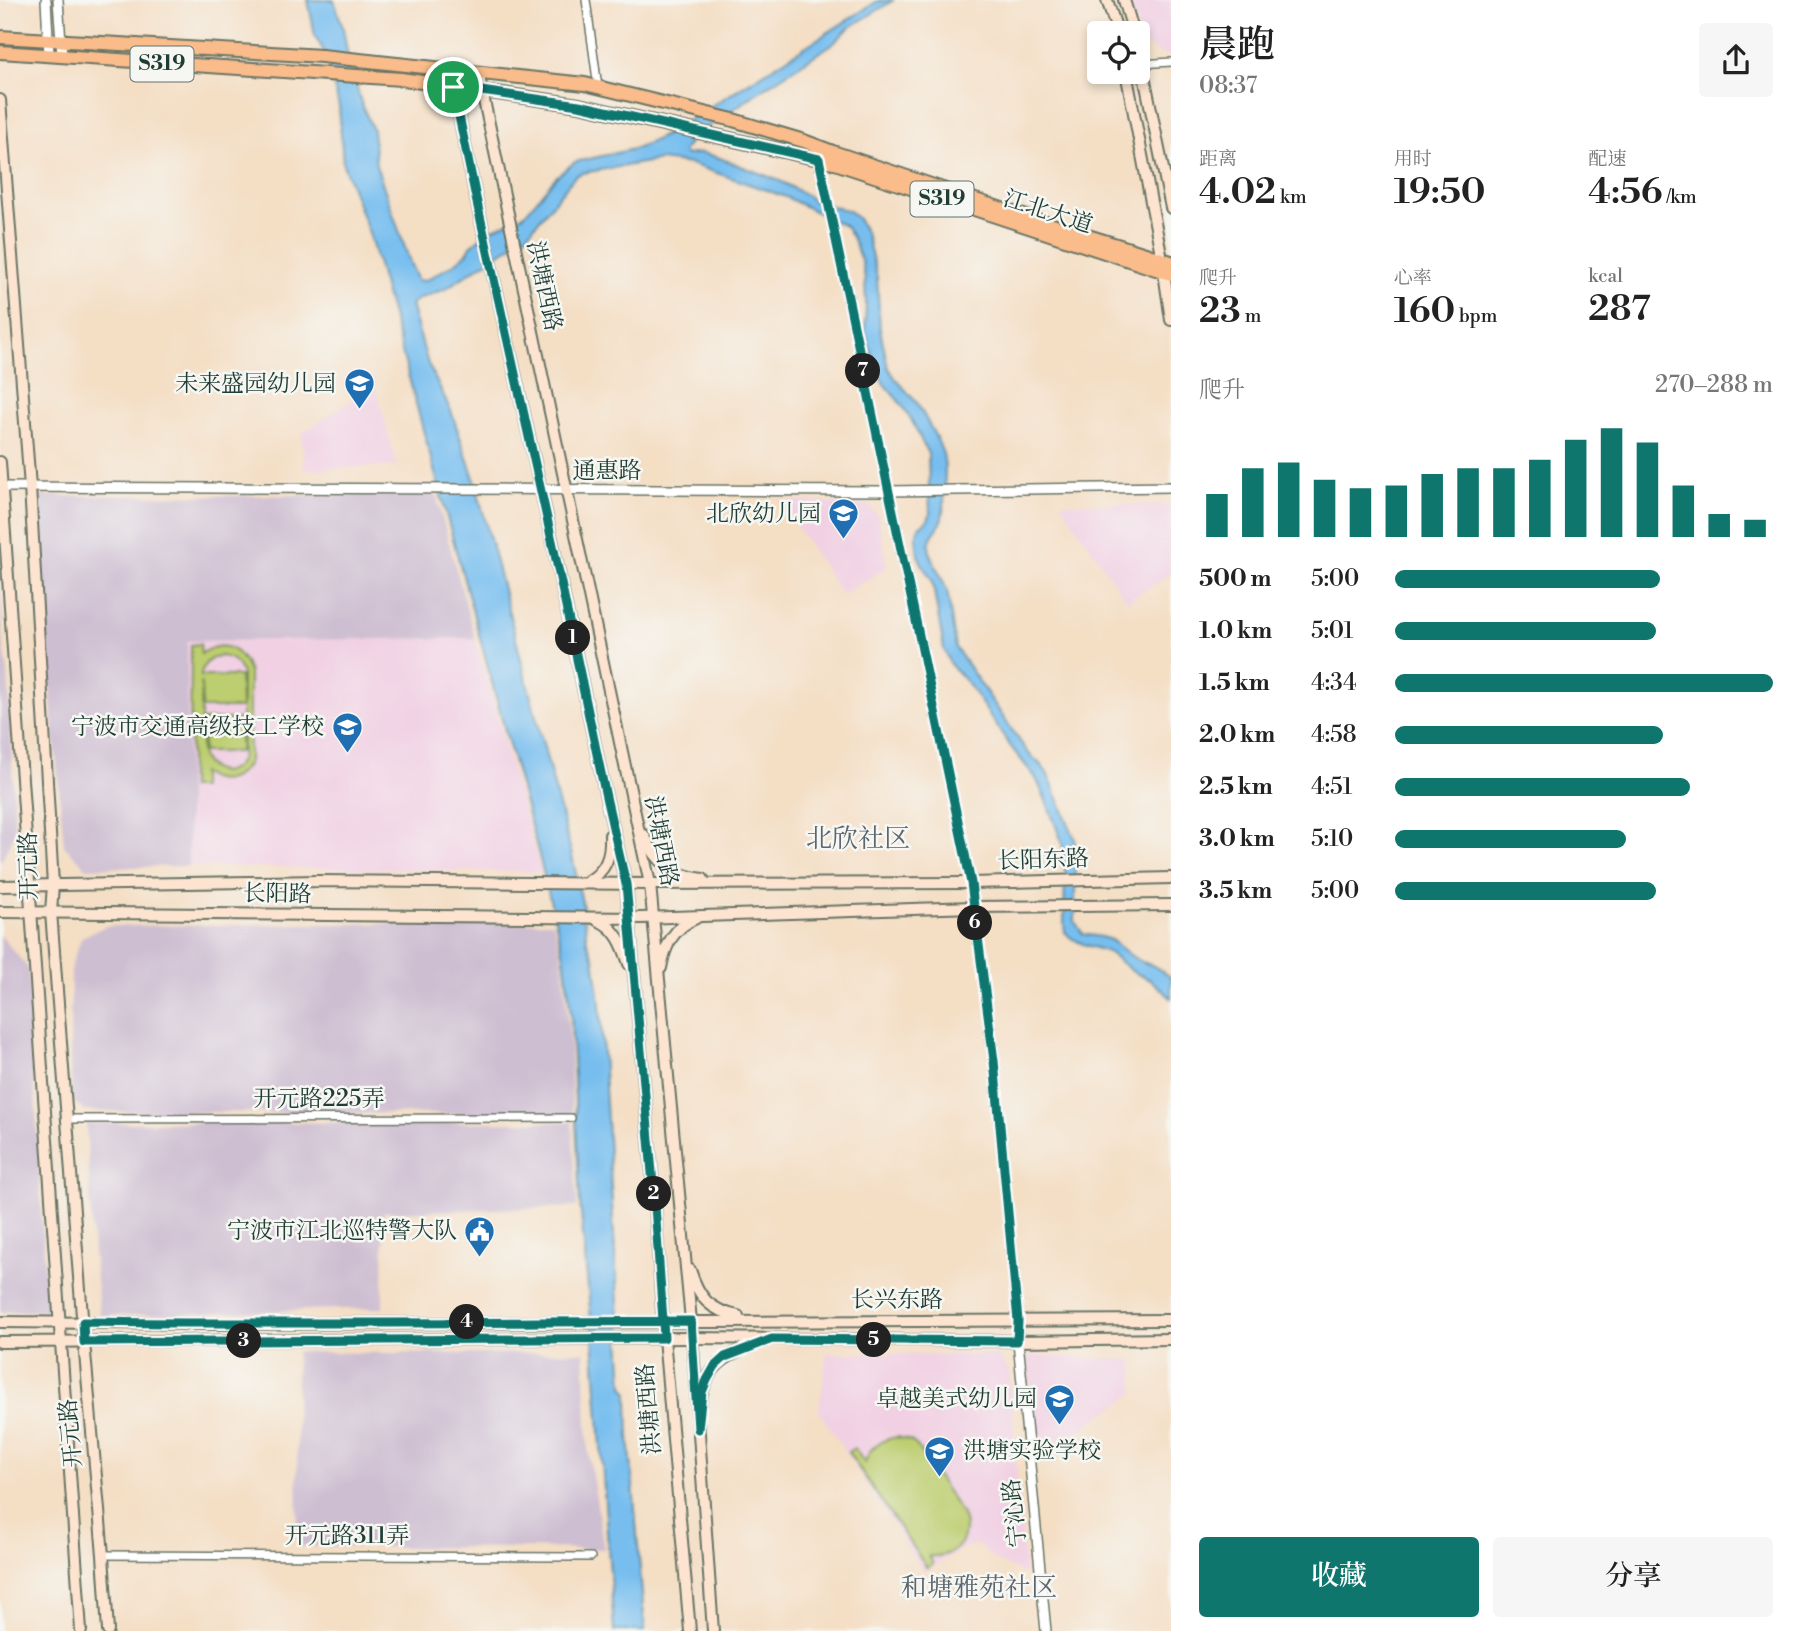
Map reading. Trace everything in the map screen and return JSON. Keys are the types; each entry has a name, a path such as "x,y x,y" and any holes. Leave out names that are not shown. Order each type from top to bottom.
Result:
{"main road":[{"path":"1107,0 1114,21"},
{"path":"1124,0 1130,21"},
{"name":"S319","path":"0,37 322,56 453,69"},
{"name":"S319","path":"0,52 401,79 453,87"},
{"path":"453,69 585,83 598,87"},
{"name":"洪塘西路","path":"453,69 453,87 626,884 690,1631"},
{"name":"洪塘西路","path":"478,72 650,884 691,1321 713,1631"},
{"path":"1129,84 1167,267 1171,320"},
{"path":"1145,84 1171,208"},
{"path":"453,87 481,91"},
{"name":"江北大道","path":"598,87 733,120 816,145 1167,267"},
{"name":"江北大道","path":"481,91 579,105 832,162 1167,267"},
{"name":"开元路","path":"0,100 30,487 53,885 51,912 108,1631"},
{"name":"开元路","path":"0,462 81,1631"},
{"path":"634,807 651,849 669,869 693,878 740,884"},
{"path":"582,884 595,877 607,865 611,845 609,811"},
{"name":"长阳东路","path":"582,884 971,883 1171,878"},
{"name":"长阳路","path":"0,886 318,881 582,884"},
{"name":"长阳东路","path":"588,918 973,907 1171,905"},
{"name":"长阳路","path":"0,912 588,918"},
{"path":"659,981 667,944 683,925 701,916"},
{"path":"588,918 605,923 618,936 635,984"},
{"path":"684,1247 702,1298 713,1308 726,1314 757,1321"},
{"name":"长兴东路","path":"0,1322 230,1324 1171,1320"},
{"name":"长兴东路","path":"0,1342 664,1338 1017,1341 1171,1339"},
{"path":"698,1429 702,1392 715,1366 725,1357 772,1339"}],"street":[{"path":"46,0 56,40"},
{"path":"56,56 58,0"},
{"path":"586,0 598,87"},
{"path":"1150,63 1171,62"},
{"name":"宁沁路","path":"816,145 971,883 994,1061 1018,1321 1017,1341 1046,1631"},
{"name":"通惠路","path":"1,487 541,491 921,491 1171,487"},
{"name":"开元路225弄","path":"67,1119 571,1118"},
{"name":"开元路311弄","path":"103,1555 591,1556"}],"shaded area":[{"path":"1128,0 1171,0 1171,55 1160,54 1150,47 1150,21 1136,21"},
{"name":"未来盛园幼儿园","path":"372,374 397,466 304,470 302,433 369,389"},
{"path":"436,495 475,638 187,641 188,866 87,868 64,846 36,496"},
{"name":"北欣幼儿园","path":"779,500 868,505 878,516 887,567 842,595"},
{"path":"1060,503 1171,505 1171,574 1127,601"},
{"path":"0,579 8,672 15,833 0,863"},
{"name":"宁波市交通高级技工学校","path":"475,638 541,872 188,866 186,641"},
{"path":"553,922 562,959 570,1039 572,1115 85,1111 72,1100 71,968 82,937 106,926"},
{"path":"0,935 28,968 47,1311 0,1312"},
{"path":"572,1122 577,1207 384,1212 383,1308 100,1316 93,1254 86,1123"},
{"path":"296,1352 584,1352 588,1449 604,1549 298,1546"},
{"name":"洪塘实验学校","path":"827,1353 996,1355 1009,1370 1025,1574 996,1561 977,1544 965,1547 923,1571 819,1411"},
{"name":"卓越美式幼儿园","path":"1026,1355 1134,1360 1134,1394 1038,1458"}],"green space":[{"path":"200,644 201,654 217,647 230,648 241,657 249,672 249,761 240,773 228,780 215,780 201,773 201,788 190,788 191,645","holes":["218,656 233,660 242,674 242,756 237,765 226,772 208,766 201,753 201,682 202,708 241,708 240,676 201,676 208,661"]},
{"path":"240,719 240,752 203,752 203,720"},
{"path":"898,1437 916,1445 964,1520 964,1537 960,1544 948,1554 929,1556 933,1564 927,1568 848,1452 854,1448 865,1463 869,1452 877,1444"}],"water":[{"path":"308,0 334,0 343,28 349,63 373,130 376,165 418,281 426,280 454,264 490,230 524,215 556,177 575,162 638,148 665,135 878,1 894,0 849,28 834,43 691,139 683,152 686,155 702,153 717,157 780,181 815,202 849,211 858,219 866,233 877,277 880,329 888,368 917,403 943,454 944,507 941,523 929,544 930,554 947,590 956,648 1028,753 1048,775 1075,839 1075,922 1083,934 1111,940 1130,955 1171,977 1171,998 1151,980 1133,972 1108,952 1083,944 1065,932 1062,842 1045,798 1036,778 1011,747 969,685 950,664 944,649 932,580 918,555 916,537 919,527 928,520 930,514 928,454 912,421 877,372 865,331 865,279 862,263 845,226 786,197 691,164 660,160 582,173 575,176 527,235 445,289 418,299 411,305 428,364 451,411 475,481 572,856 587,942 594,958 600,1003 623,1386 628,1393 645,1631 614,1631 595,1362 580,1203 571,1014 564,956 393,319 369,233 343,164 339,106 325,53 315,36"}],"place":[{"name":"未来盛园幼儿园","path":"359,411"},
{"name":"北欣幼儿园","path":"844,541"},
{"name":"宁波市交通高级技工学校","path":"347,754"},
{"name":"宁波市江北巡特警大队","path":"480,1258"},
{"name":"卓越美式幼儿园","path":"1060,1426"},
{"name":"洪塘实验学校","path":"940,1478"}],"district":[{"name":"北欣社区","path":"858,839"},
{"name":"和塘雅苑社区","path":"979,1588"}],"route":[{"path":"453,87 579,105 819,159 971,883 994,1061 1018,1321 1017,1341 772,1339 725,1357 715,1366 702,1392 698,1429 691,1321 663,1321 591,1321 216,1324 83,1322 84,1342 664,1338 663,1321 655,1206 626,884 453,87"}]}
